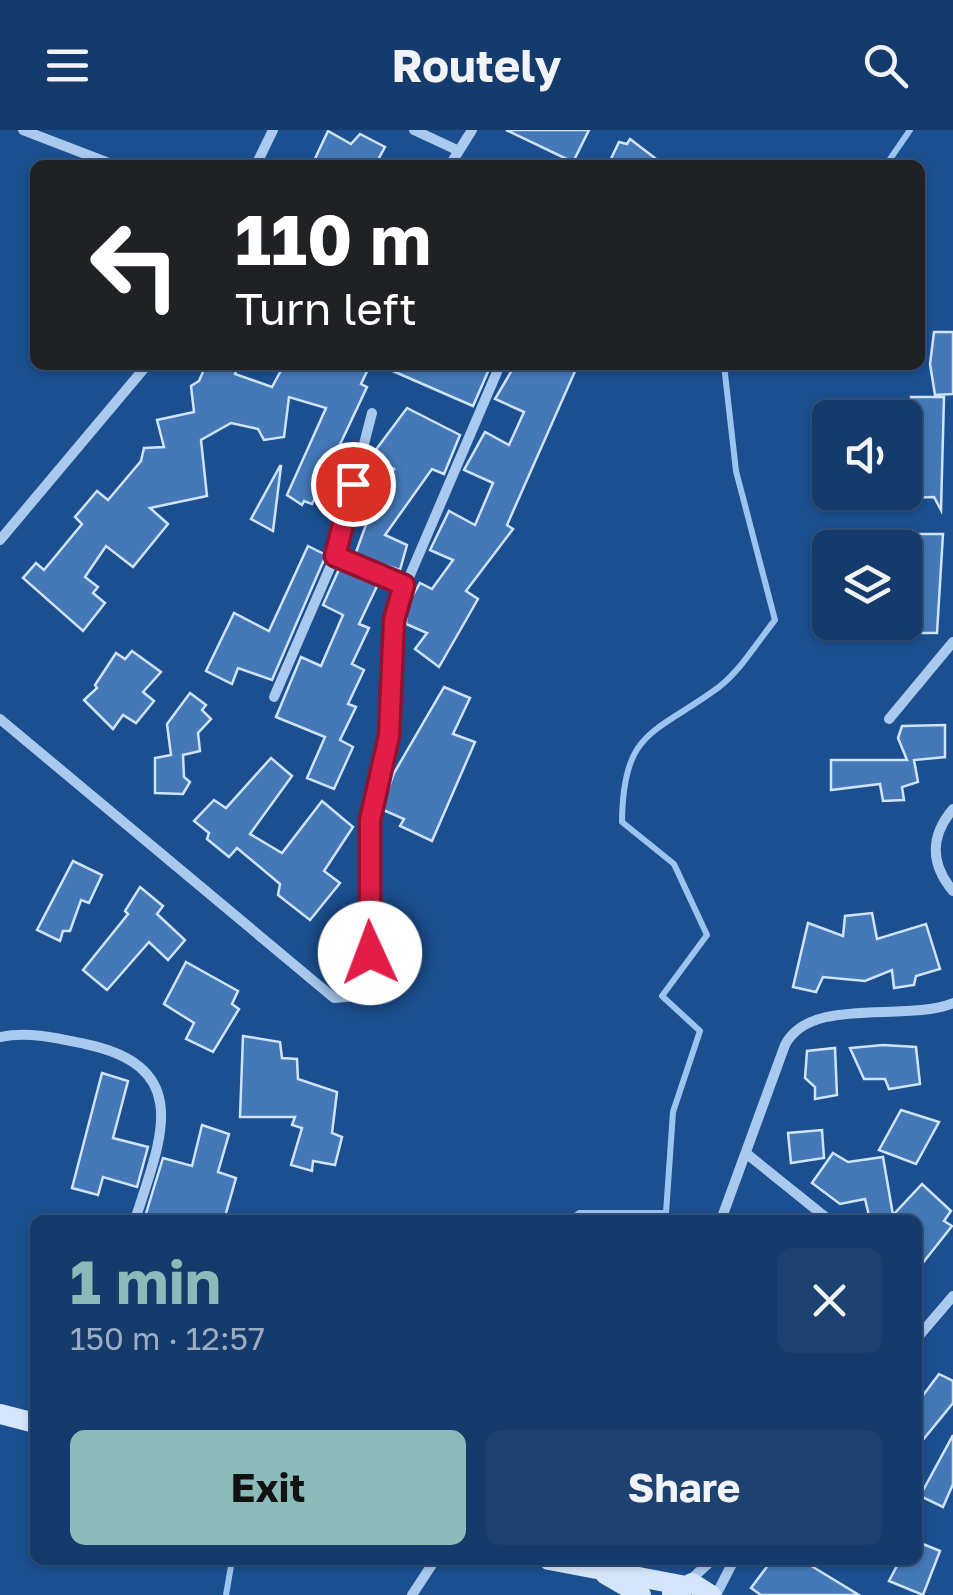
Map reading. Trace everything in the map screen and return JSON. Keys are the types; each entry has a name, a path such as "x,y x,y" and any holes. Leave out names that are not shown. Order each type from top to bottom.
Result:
{"street":[{"path":"23,130 101,160"},
{"path":"258,160 273,130"},
{"path":"414,130 456,150"},
{"path":"452,160 472,130"},
{"path":"0,540 143,370"},
{"path":"0,719 334,998 356,996 370,953 370,820 389,736 394,620 404,585 498,370"},
{"path":"274,697 335,556 372,413"},
{"path":"335,556 404,585"},
{"path":"888,719 953,642"},
{"path":"953,809 939,827 934,856 953,891"},
{"path":"723,1215 785,1045 799,1026 823,1018 929,1011 953,1003"},
{"path":"0,1037 42,1035 100,1047 136,1062 154,1081 162,1108 162,1128 136,1215"},
{"path":"748,1154 823,1215"},
{"path":"922,1331 953,1296"},
{"path":"0,1414 30,1423"},
{"path":"412,1595 432,1565"},
{"path":"570,1565 604,1573 640,1575 679,1588 703,1586 714,1595 731,1565"},
{"path":"679,1588 706,1565"},
{"path":"604,1573 642,1595"}],"building":[{"path":"506,130 589,130 574,160"},
{"path":"328,131 351,144 360,134 385,147 378,160 314,160"},
{"path":"630,139 657,160 610,160 619,142 627,144"},
{"path":"934,332 953,332 953,394 935,395 930,364"},
{"path":"204,370 236,370 235,374 272,387 281,370 368,370 361,384 367,387 312,504 304,501 302,505 287,495 326,408 289,397 284,437 264,440 258,429 231,423 201,440 207,496 150,508 168,524 133,567 106,546 85,577 98,587 93,593 105,603 83,631 23,578 36,563 44,570 82,524 75,517 97,491 108,500 141,461 144,448 164,447 157,420 194,412 191,386 199,381"},
{"path":"390,370 489,370 473,406"},
{"path":"512,370 576,370 507,525 513,529 466,591 478,599 439,667 415,649 427,633 406,624 407,605 420,583 432,589 453,560 430,550 449,511 475,525 493,483 464,470 485,432 509,445 524,412 495,399"},
{"path":"911,397 944,397 941,510 934,497 922,497 922,400"},
{"path":"407,408 460,435 444,474 432,469 385,535 407,545 400,570 355,555 367,522 361,517 394,469 372,455"},
{"path":"281,466 273,531 251,519"},
{"path":"922,534 943,534 937,633 922,633"},
{"path":"308,546 326,555 272,680 238,668 232,684 206,671 234,613 269,631"},
{"path":"340,567 378,584 359,624 369,628 352,664 364,670 348,704 356,707 340,740 353,747 334,789 307,778 325,737 276,717 301,657 321,666 343,615 323,605"},
{"path":"132,651 161,672 143,692 154,701 136,723 123,715 113,729 84,700 97,688 95,685 116,653 125,659"},
{"path":"444,687 470,698 453,734 475,742 432,841 400,826 404,819 381,809 394,773"},
{"path":"190,693 206,705 202,710 211,719 198,733 200,751 183,755 184,777 190,782 183,794 155,793 155,758 171,755 167,724"},
{"path":"945,725 945,757 914,760 918,782 902,787 904,800 883,801 880,784 831,790 831,760 907,760 898,738 902,726"},
{"path":"271,758 292,776 250,834 282,853 322,801 353,827 324,871 340,883 310,920 278,895 280,884 237,848 229,857 207,839 209,833 194,821 214,800 226,808"},
{"path":"73,861 102,875 89,903 81,900 70,931 63,931 60,941 37,930"},
{"path":"140,887 163,906 157,914 185,940 168,960 149,942 107,990 83,970 128,914 125,911"},
{"path":"872,913 877,939 926,924 940,969 916,976 914,985 894,988 892,970 865,981 823,977 816,992 793,987 808,923 843,936 845,916"},
{"path":"186,962 238,991 232,1004 239,1009 213,1052 186,1039 194,1023 164,1004"},
{"path":"243,1036 280,1042 282,1058 297,1059 298,1079 337,1092 332,1133 342,1137 335,1165 313,1161 312,1171 291,1165 302,1128 292,1125 295,1117 240,1117"},
{"path":"916,1047 920,1084 889,1089 885,1079 864,1079 850,1048"},
{"path":"835,1048 837,1095 815,1099 815,1087 805,1078 807,1051"},
{"path":"102,1073 128,1081 113,1138 148,1147 137,1187 103,1177 98,1195 72,1188"},
{"path":"901,1110 939,1122 916,1164 879,1150"},
{"path":"202,1125 229,1134 218,1172 236,1178 225,1215 146,1215 163,1158 192,1166"},
{"path":"822,1130 824,1158 791,1163 788,1133"},
{"path":"833,1153 848,1162 883,1157 893,1215 869,1215 865,1199 840,1204 812,1183"},
{"path":"922,1184 951,1211 944,1221 952,1226 922,1264 922,1215 893,1215"},
{"path":"939,1374 953,1381 953,1403 922,1441 922,1397"},
{"path":"953,1435 953,1484 943,1507 922,1497"},
{"path":"922,1544 940,1551 923,1595 889,1581 897,1565 922,1565"},
{"path":"768,1565 815,1565 859,1595 761,1595 751,1588"}],"waterway":[{"path":"889,160 910,130"},
{"path":"576,1215 666,1213 673,1112 700,1031 662,996 707,935 674,864 622,822 628,768 646,738 727,680 775,620 736,471 725,370"},
{"path":"226,1595 231,1565"}],"route":[{"path":"353,484 335,556 404,585 394,620 394,691 389,736 370,820 370,953"}]}
